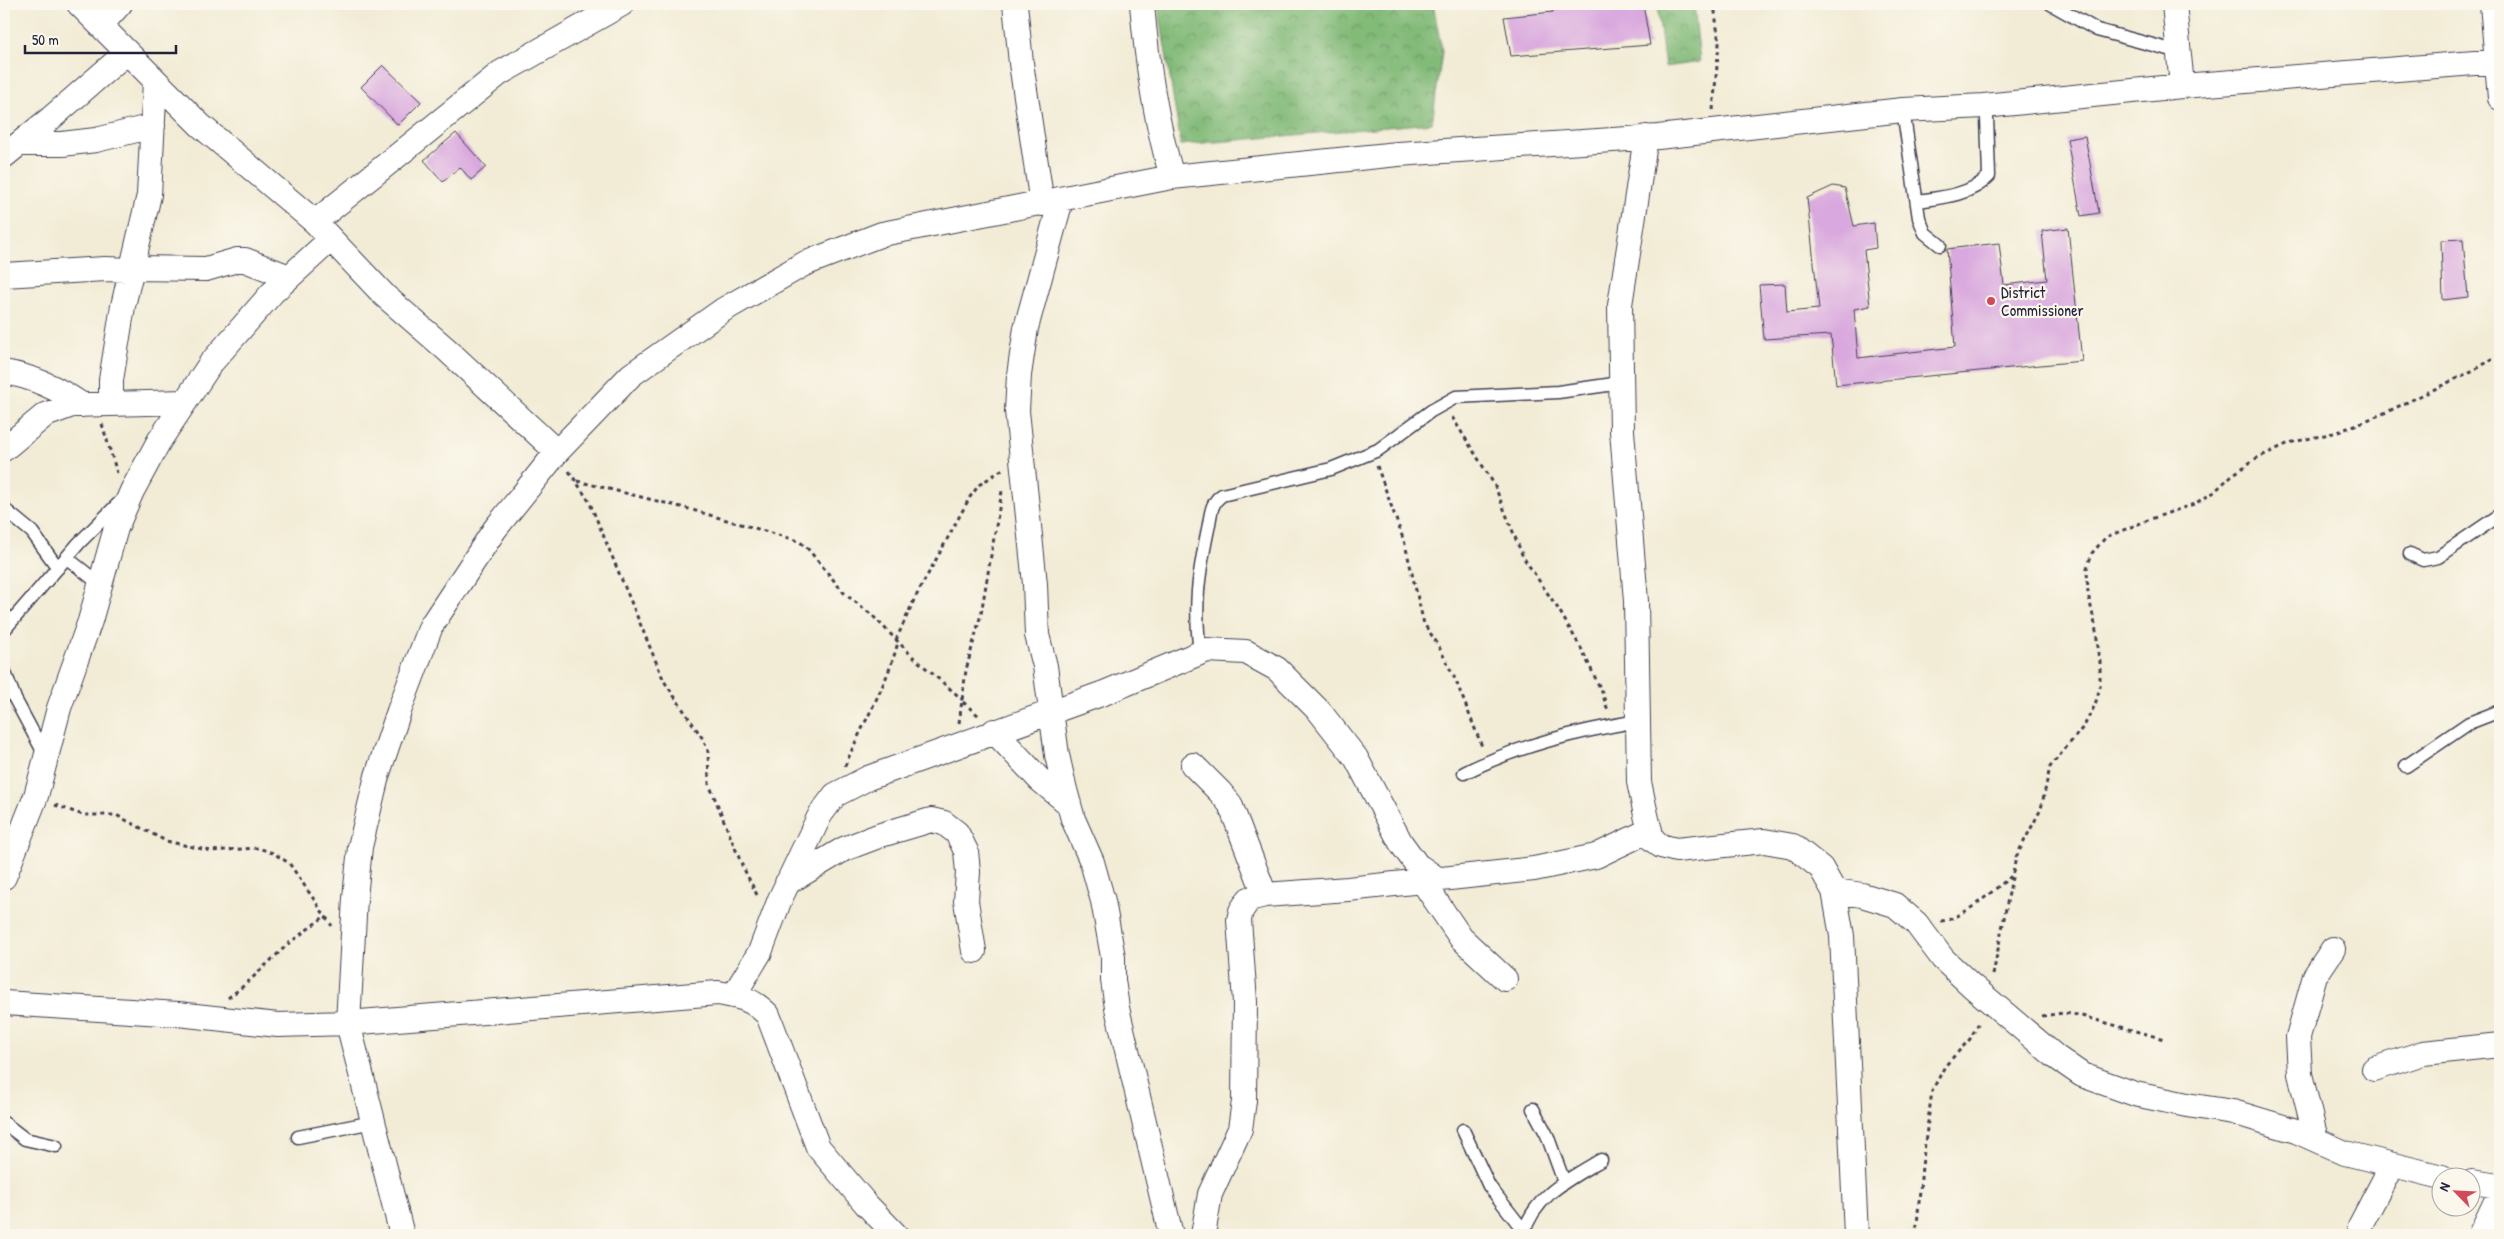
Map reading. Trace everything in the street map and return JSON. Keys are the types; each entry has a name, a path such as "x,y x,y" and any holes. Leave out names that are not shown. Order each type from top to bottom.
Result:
{"street":[{"path":"79,4 200,125 315,222 385,296 446,349 555,454"},
{"path":"101,25 120,4"},
{"path":"315,222 500,73 622,4"},
{"path":"1015,4 1020,63 1051,202 1026,328 1019,376 1018,411 1035,584 1037,635 1045,666 1057,755 1073,819 1092,862 1103,901 1113,957 1116,1008 1171,1235"},
{"path":"1142,4 1149,76 1162,141 1172,177"},
{"path":"2174,4 2182,86"},
{"path":"2492,4 2499,61 2500,98"},
{"path":"11,150 126,53"},
{"path":"402,1235 348,1023 360,847 377,776 399,710 431,626 495,529 555,454 631,375 723,310 804,264 882,234 1172,177 1398,154 1646,137 1904,110 1984,106 2182,86 2499,61"},
{"path":"97,404 111,380 123,306 149,195 155,81"},
{"path":"11,150 96,140 154,126"},
{"path":"1646,137 1620,305 1622,431 1636,601 1639,782 1652,839 1661,846 1676,850 1764,841 1792,846 1821,868 1834,891 1842,936 1856,1235"},
{"path":"4,877 36,796 59,708 101,585 116,528 129,494 158,441 211,363 272,293 331,240"},
{"path":"4,275 38,272 206,268 237,260 245,260 289,277"},
{"path":"4,372 36,379 97,404"},
{"path":"4,449 45,415 72,405 185,402"},
{"path":"734,995 760,952 787,883 820,815 836,795 868,778 994,731 1104,693 1207,650 1246,652 1277,669 1320,712 1356,758 1401,843 1431,881 1461,938 1505,979"},
{"path":"994,731 1040,780 1069,804"},
{"path":"1193,765 1230,804 1264,895"},
{"path":"787,883 844,849 881,835 931,820 944,823 957,833 966,851 968,872 966,901 974,951"},
{"path":"1203,1235 1210,1194 1240,1129 1244,1101 1245,1002 1239,920 1241,911 1249,899 1264,895 1431,881 1534,869 1596,856 1650,830"},
{"path":"1834,891 1862,895 1895,905 1916,923 1943,959 1989,1001 2009,1019 2082,1075 2135,1094 2233,1112 2316,1139 2345,1152 2432,1175"},
{"path":"2316,1139 2300,1074 2298,1037 2315,976 2333,949"},
{"path":"4,1003 212,1018 278,1025 348,1023 588,1005 718,992 734,995 755,1002 768,1015 818,1147 866,1204 896,1235"},
{"path":"2374,1069 2423,1053 2500,1045"},
{"path":"2360,1235 2360,1226 2392,1165"},
{"path":"2482,1183 2500,1186"},
{"path":"2480,1235 2500,1193"}],"lane":[{"path":"2051,4 2097,30 2179,52"},
{"path":"1917,201 1941,198 1969,189 1989,176 1987,117 1984,106"},
{"path":"1904,110 1919,218 1924,233 1940,245"},
{"path":"1200,653 1196,623 1196,589 1212,505 1217,498 1228,492 1331,469 1372,452 1456,397 1558,392 1621,384"},
{"path":"4,630 79,543 129,494"},
{"path":"4,509 32,532 58,568"},
{"path":"2410,554 2423,560 2438,557 2500,514"},
{"path":"67,558 101,585"},
{"path":"4,670 15,699 46,758"},
{"path":"2406,766 2469,723 2500,711"},
{"path":"1464,773 1489,760 1518,750 1612,725 1638,721"},
{"path":"1532,1109 1547,1135 1564,1182"},
{"path":"298,1137 373,1122"},
{"path":"4,1123 25,1139 56,1146"},
{"path":"1463,1130 1489,1186 1523,1233"},
{"path":"1523,1233 1526,1223 1537,1204 1553,1189 1600,1160"}],"path":[{"path":"1710,131 1719,44 1714,4"},
{"path":"1913,1235 1917,1225 1922,1166 1932,1091 1938,1075 1970,1039 1989,1001 2016,857 2041,809 2050,767 2084,726 2098,696 2100,662 2095,624 2088,594 2086,568 2092,553 2106,537 2194,504 2213,493 2256,459 2289,443 2338,432 2389,411 2478,368 2500,354"},
{"path":"97,404 114,467 129,494"},
{"path":"1444,404 1494,484 1523,557 1559,610 1582,650 1602,692 1612,725"},
{"path":"1372,452 1405,544 1424,624 1437,643 1456,681 1489,760"},
{"path":"555,454 577,481 589,501 664,681 703,739 708,751 709,784 712,793 742,865 771,923"},
{"path":"836,795 856,738 880,694 897,641 914,600 940,554 951,529 979,485 1006,467 1006,472"},
{"path":"577,481 689,509 799,541 808,549 845,594 872,616 963,700"},
{"path":"956,745 966,670 981,614 1003,485"},
{"path":"36,796 58,807 83,815 116,815 166,841 211,851 258,848 273,853 289,863 352,952"},
{"path":"1939,921 1947,921 1963,912 2012,876"},
{"path":"212,1018 221,1003 246,984 288,944 325,916"},
{"path":"2009,1019 2064,1013 2164,1039"}],"green space":[{"path":"1158,4 1433,4 1442,52 1432,123 1181,145"},
{"path":"1657,4 1694,4 1700,62 1665,67"}],"building":[{"path":"1552,4 1643,4 1650,45 1511,56 1504,17 1553,12"},
{"path":"383,65 421,102 398,125 361,87"},
{"path":"456,133 486,167 471,180 460,167 443,182 424,160"},
{"path":"2085,136 2099,213 2081,216 2067,139"},
{"path":"1833,186 1845,188 1854,226 1874,223 1876,248 1864,250 1870,306 1854,309 1858,358 1955,347 1947,249 1999,243 2004,285 2047,280 2042,231 2068,228 2082,361 1836,385 1831,335 1764,339 1759,285 1785,284 1787,312 1819,309 1807,198"},
{"path":"2463,239 2468,297 2443,300 2441,240"}],"place":[{"name":"District Commissioner","path":"1991,301"}]}
